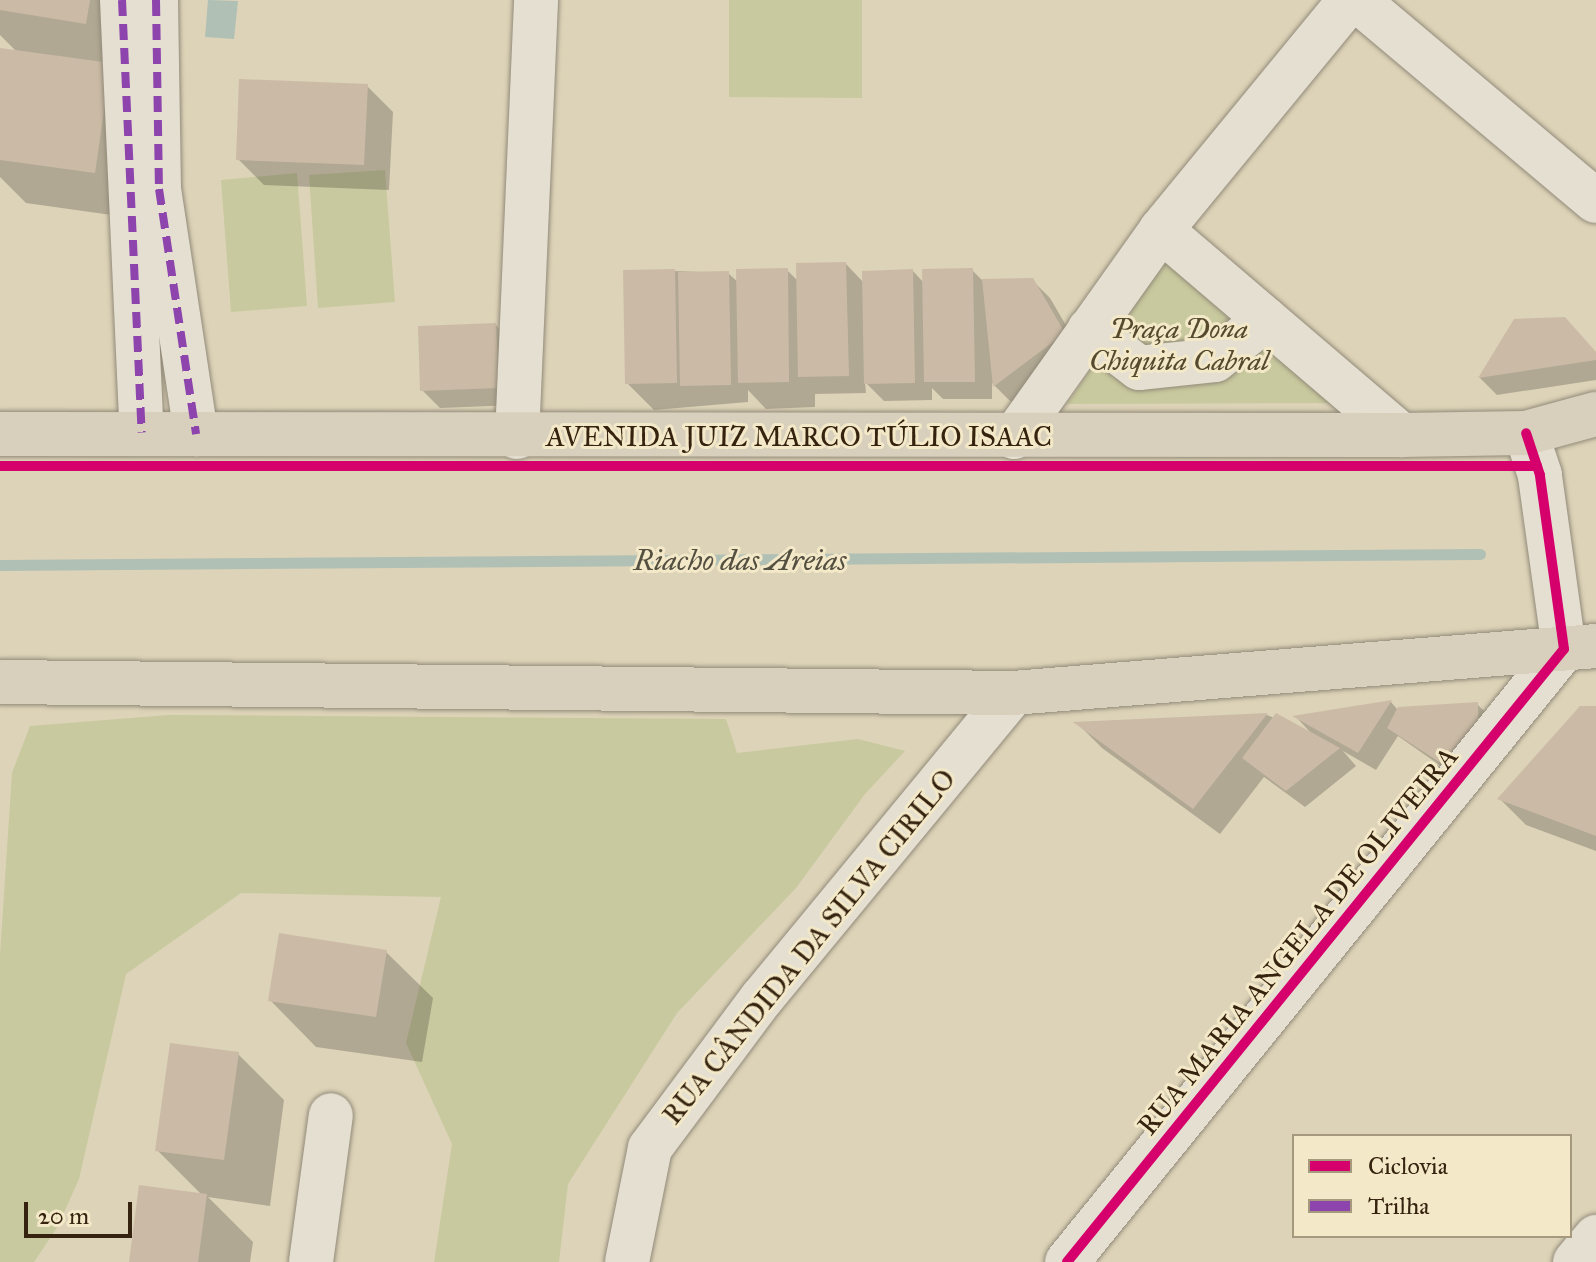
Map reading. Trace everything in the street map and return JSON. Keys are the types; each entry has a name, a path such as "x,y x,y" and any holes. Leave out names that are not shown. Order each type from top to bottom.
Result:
{"main road":[{"name":"AVENIDA JUIZ MARCO TÚLIO ISAAC","path":"0,434 517,437 1401,435 1526,433 1596,414"},
{"path":"7,690 1013,693 1574,639"}],"street":[{"path":"122,0 142,433"},
{"path":"156,0 159,189 196,434"},
{"path":"517,437 536,0"},
{"path":"1014,437 1161,230 1350,0"},
{"path":"1357,0 1596,201"},
{"path":"1161,230 1401,435"},
{"path":"1089,330 1139,368 1215,360 1266,319"},
{"path":"1526,433 1540,475 1574,639"},
{"name":"RUA MARIA ANGELA DE OLIVEIRA","path":"1067,1262 1574,639"},
{"name":"RUA CÂNDIDA DA SILVA CIRILO","path":"627,1262 650,1148 762,998 1013,693"},
{"path":"311,1262 331,1115"},
{"path":"1575,1262 1596,1237"}],"green space":[{"path":"729,0 862,0 862,98 729,97"},
{"path":"385,170 395,302 318,308 309,175"},
{"path":"297,173 307,306 231,312 221,180"},
{"name":"Praça Dona Chiquita Cabral","path":"1166,259 1340,403 1067,404"},
{"path":"169,715 726,719 737,753 858,739 905,751 865,794 796,888 677,1013 568,1184 559,1262 434,1262 452,1144 406,1043 441,897 241,893 126,974 79,1179 58,1226 34,1262 0,1262 0,955 12,773 30,726"}],"shaded area":[{"path":"208,0 238,1 234,39 205,37"}],"building":[{"path":"0,0 90,0 86,24 0,10"},
{"path":"0,48 111,63 95,173 0,160"},
{"path":"239,79 368,84 364,165 236,160"},
{"path":"846,262 849,376 798,377 796,263"},
{"path":"788,268 789,382 738,383 736,269"},
{"path":"973,268 975,382 924,382 922,269"},
{"path":"675,269 677,383 625,384 623,270"},
{"path":"913,269 915,383 864,384 862,271"},
{"path":"729,271 731,385 680,386 678,272"},
{"path":"1033,278 1065,333 993,387 982,279"},
{"path":"1565,317 1596,352 1596,360 1478,378 1514,319"},
{"path":"496,323 499,388 420,391 418,326"},
{"path":"1392,700 1358,753 1292,716"},
{"path":"1478,702 1478,721 1447,767 1387,728 1398,707"},
{"path":"1580,706 1596,706 1596,836 1497,799"},
{"path":"1268,713 1193,809 1073,722"},
{"path":"1276,713 1340,748 1286,791 1242,758"},
{"path":"279,933 387,950 376,1017 268,1001"},
{"path":"170,1043 239,1052 224,1160 155,1151"},
{"path":"139,1185 207,1194 198,1262 129,1262"}],"waterway":[{"name":"Riacho das Areias","path":"0,565 1480,554"}],"marked path":[{"path":"122,0 142,433"},
{"path":"156,0 159,189 196,434"}],"cycle path":[{"path":"1067,1262 1564,649 1540,475 1526,433"},
{"path":"0,466 1537,466"}]}
